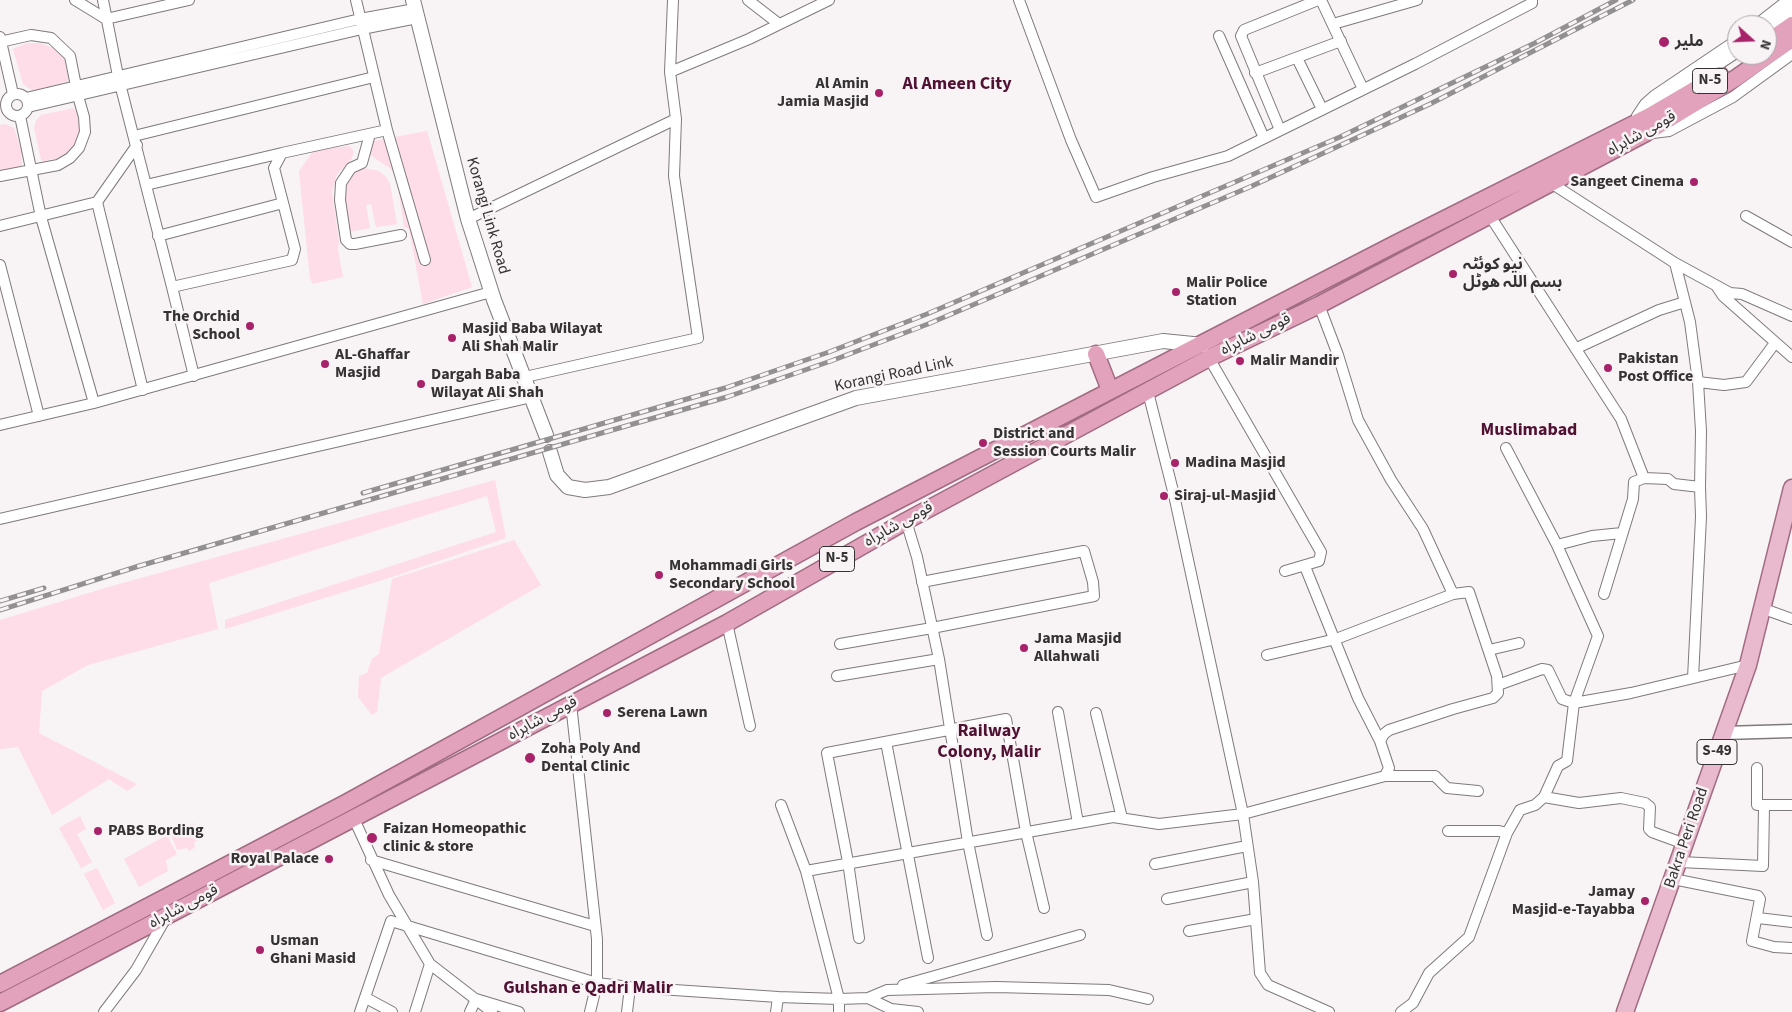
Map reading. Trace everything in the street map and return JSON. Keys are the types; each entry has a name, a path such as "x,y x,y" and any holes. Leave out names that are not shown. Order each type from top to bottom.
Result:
{"highway":[{"path":"1777,36 1792,25"},
{"name":"قومی شاہراہ","path":"0,1003 727,623 906,521 1148,392 1206,351 1614,134 1672,111 1792,39"},
{"name":"قومی شاہراہ","path":"0,984 399,774 856,522 1110,390 1320,304 1551,184 1646,133 1672,111 1736,65"},
{"path":"1096,354 1110,390"},
{"path":"192,882 202,896"}],"main road":[{"name":"Korangi Link Road","path":"415,9 468,219 491,292 546,435"},
{"path":"1777,21 1792,10"},
{"path":"1614,134 1637,116 1727,57"},
{"name":"Korangi Road Link","path":"550,452 557,475 568,487 584,490 609,487 856,398 1163,341 1206,351"},
{"name":"Bakra Peri Road","path":"1625,1012 1680,862 1748,665 1764,609 1792,488"}],"street":[{"path":"75,0 106,19 189,0"},
{"path":"103,0 120,81 194,376"},
{"path":"356,0 387,130 424,260"},
{"path":"525,377 698,338 674,176 676,119 670,72 674,0"},
{"path":"748,0 779,24"},
{"path":"670,72 829,0"},
{"path":"1019,0 1071,140 1096,198 1153,177 1228,156 1532,3 1532,0"},
{"path":"1280,130 1241,40 1244,30 1320,0 1341,40 1363,89"},
{"path":"1333,24 1417,0"},
{"path":"1769,15 1788,0"},
{"path":"27,102 361,24 415,9"},
{"path":"0,176 58,165 70,158 79,148 85,132 84,117 70,56 51,38 31,35 0,39 13,94 4,109 20,116"},
{"path":"1219,36 1264,138"},
{"path":"1255,73 1341,40"},
{"path":"1637,116 1645,104 1654,96 1727,47"},
{"path":"1646,133 1669,131 1733,97 1792,54"},
{"path":"1297,58 1322,109"},
{"path":"0,226 97,202 136,140 374,77"},
{"path":"13,94 18,93 27,102"},
{"path":"27,102 20,116 31,170 42,217 94,403"},
{"path":"468,219 676,119"},
{"path":"146,185 387,130"},
{"path":"370,134 362,163 352,168 342,183 340,200 346,240 355,244 401,235"},
{"path":"172,287 292,260 295,249 274,168 282,153"},
{"path":"1551,184 1675,263 1730,293 1742,294 1792,316"},
{"path":"97,202 143,390"},
{"path":"158,236 283,203"},
{"path":"1490,216 1621,418 1644,478"},
{"path":"1746,216 1792,242"},
{"path":"1675,263 1685,302 1698,382 1701,431 1701,517 1693,678"},
{"path":"0,265 39,416"},
{"path":"1715,284 1723,296 1792,357"},
{"path":"0,425 143,390 491,292"},
{"path":"1577,348 1659,310 1685,302"},
{"path":"1320,304 1358,420 1391,480 1423,529 1453,594"},
{"path":"1698,382 1724,385 1746,382 1775,343"},
{"path":"1206,351 1321,552 1319,561 1285,571"},
{"path":"1148,392 1174,495 1243,814 1252,882 1260,973 1268,985 1329,1012"},
{"path":"0,519 532,397"},
{"path":"1400,1012 1413,1008 1430,973 1469,936 1507,833 1520,810 1535,805 1544,797 1558,766 1567,761 1574,703 1598,636 1557,546 1506,448"},
{"path":"1604,594 1633,498 1634,482 1644,478 1668,479 1674,484 1700,486"},
{"path":"906,521 917,557 932,628 968,842 987,935"},
{"path":"1557,546 1592,536 1622,533"},
{"path":"840,644 1094,596 1093,582 1084,551 922,582"},
{"path":"1306,569 1336,639 1358,698 1380,741 1389,768 1385,776"},
{"path":"1267,655 1336,639 1453,594 1469,592 1489,650 1498,685 1498,693 1493,698 1390,730 1384,734 1380,741"},
{"path":"1764,609 1792,620"},
{"path":"727,623 750,726"},
{"path":"1489,650 1519,643"},
{"path":"837,676 938,659"},
{"path":"1498,685 1542,669 1548,670 1562,699 1574,703 1631,693 1748,665"},
{"path":"571,704 595,926 597,983 590,1012"},
{"path":"1058,712 1078,823"},
{"path":"1096,713 1122,818"},
{"path":"859,938 848,862 827,753 1006,719 1026,832 1044,908"},
{"path":"1724,733 1792,731"},
{"path":"886,742 928,958"},
{"path":"1757,768 1755,803 1764,806 1792,805"},
{"path":"806,871 848,862 1113,817 1159,824 1243,814 1385,776 1435,776 1447,788 1478,791"},
{"path":"1544,797 1579,803 1621,798 1645,803 1650,808 1650,829 1652,832 1685,844"},
{"path":"780,805 806,871 839,999 839,1012"},
{"path":"1680,862 1763,866 1764,806"},
{"path":"354,819 371,860 430,964 492,1012"},
{"path":"1448,831 1499,831 1507,833"},
{"path":"1155,864 1247,846"},
{"path":"371,860 595,926"},
{"path":"1673,879 1758,896 1760,899 1758,918 1752,938 1754,942 1774,947 1792,948"},
{"path":"1167,899 1252,882"},
{"path":"104,1012 136,970 169,913"},
{"path":"1758,918 1792,922"},
{"path":"1188,932 1256,920"},
{"path":"360,1012 391,921 597,983 778,997 839,999 868,998 887,990 1080,935"},
{"path":"415,1012 430,964"},
{"path":"627,1012 630,987"},
{"path":"887,990 996,987 1109,990 1148,999"},
{"path":"776,1012 778,997"},
{"path":"366,998 392,1012"},
{"path":"868,998 891,1009 918,1012"},
{"path":"470,1012 476,999"},
{"path":"476,999 519,1012"}],"shaded area":[{"path":"27,43 40,43 53,48 64,57 69,81 33,91 23,84 13,49"},
{"path":"74,108 81,124 80,135 73,148 63,157 41,160 34,128 36,121 41,115"},
{"path":"6,124 14,128 21,150 22,165 16,169 0,171 0,125"},
{"path":"427,131 472,287 423,304 409,229 404,227 397,180 391,169 361,149 362,143"},
{"path":"349,146 353,150 353,155 351,160 337,174 332,192 343,277 313,284 310,279 299,171 314,150"},
{"path":"364,168 379,171 386,177 390,184 397,224 376,227 371,204 366,205 370,228 349,232 343,190 349,176"},
{"path":"495,480 506,538 392,577 225,629 225,620 496,532 487,496 209,583 218,629 88,665 42,691 39,733 137,784 127,791 109,779 52,815 18,747 0,749 0,620 105,588"},
{"path":"514,540 541,585 379,679 381,679 377,712 372,715 358,697 359,676 367,673 372,659 379,654 392,579"},
{"path":"80,816 86,829 77,834 92,862 81,868 59,828"},
{"path":"193,823 200,838 194,843 195,847 189,851 187,848 177,850 171,835"},
{"path":"167,835 177,854 166,860 168,871 139,887 124,859"},
{"path":"97,868 115,903 103,910 84,874"}],"railway":[{"path":"363,493 725,388 829,352 927,314 1340,137 1535,43 1616,0"},
{"path":"0,610 139,566 727,397 831,361 928,324 1252,186 1430,104 1633,0"},
{"path":"0,601 44,588"}],"place":[{"name":"ملیر","path":"1664,42"},
{"name":"Al Amin Jamia Masjid","path":"879,93"},
{"name":"Sangeet Cinema","path":"1694,182"},
{"name":"نیو کوئٹہ بسم اللہ ھوٹل","path":"1453,274"},
{"name":"Malir Police Station","path":"1176,292"},
{"name":"The Orchid School","path":"250,326"},
{"name":"Masjid Baba Wilayat Ali Shah Malir","path":"452,338"},
{"name":"Malir Mandir","path":"1240,361"},
{"name":"AL-Ghaffar Masjid","path":"325,364"},
{"name":"Pakistan Post Office","path":"1608,368"},
{"name":"Dargah Baba Wilayat Ali Shah","path":"421,384"},
{"name":"District and Session Courts Malir","path":"983,443"},
{"name":"Madina Masjid","path":"1175,463"},
{"name":"Siraj-ul-Masjid","path":"1164,496"},
{"name":"Mohammadi Girls Secondary School","path":"659,575"},
{"name":"Jama Masjid Allahwali","path":"1024,648"},
{"name":"Serena Lawn","path":"607,713"},
{"name":"Zoha Poly And Dental Clinic","path":"530,758"},
{"name":"PABS Bording","path":"98,831"},
{"name":"Faizan Homeopathic clinic & store","path":"372,838"},
{"name":"Royal Palace","path":"329,859"},
{"name":"Jamay Masjid-e-Tayabba","path":"1645,901"},
{"name":"Usman Ghani Masid","path":"260,950"}],"district":[{"name":"Al Ameen City","path":"957,85"},
{"name":"Muslimabad","path":"1529,431"},
{"name":"Railway Colony, Malir","path":"989,742"},
{"name":"Gulshan e Qadri Malir","path":"588,989"}]}
